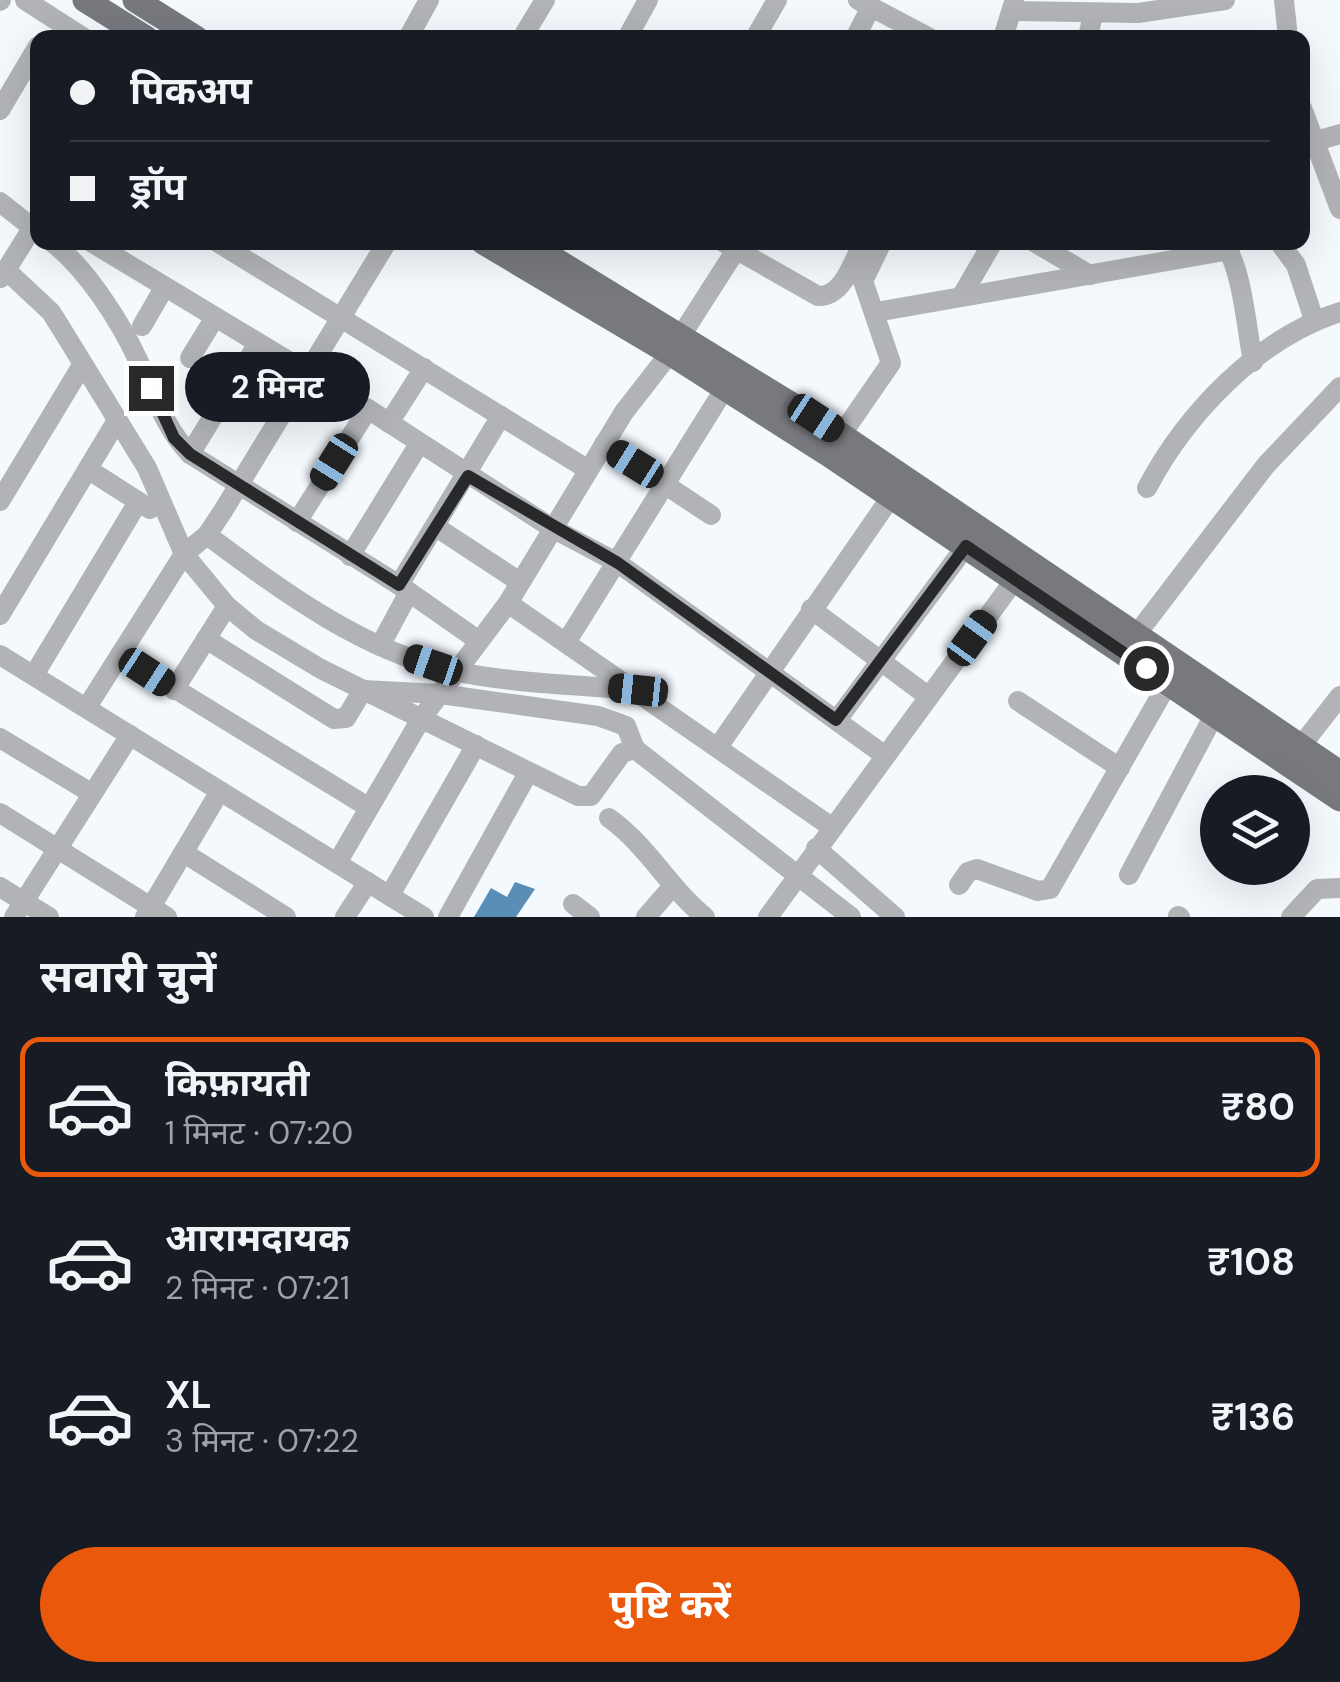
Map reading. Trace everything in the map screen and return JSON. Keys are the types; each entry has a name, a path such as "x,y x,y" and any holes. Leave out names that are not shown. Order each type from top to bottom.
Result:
{"main road":[{"path":"85,0 152,30"},
{"path":"135,0 152,30"},
{"path":"498,250 676,344 726,388 835,445 891,497 966,546 1022,570 1136,634 1340,799"},
{"path":"538,250 1022,570 1168,683 1301,746 1340,774"}],"street":[{"path":"24,0 72,30"},
{"path":"412,30 429,0"},
{"path":"527,30 545,0"},
{"path":"631,30 648,0"},
{"path":"760,30 777,0"},
{"path":"1006,30 1014,6 1174,10 1225,0"},
{"path":"1284,0 1287,30"},
{"path":"857,30 864,4 914,30"},
{"path":"47,30 54,18"},
{"path":"0,110 30,59"},
{"path":"1340,134 1310,143 1340,209"},
{"path":"0,202 30,222"},
{"path":"30,233 5,263 50,312 147,468 170,521"},
{"path":"60,250 125,337 174,438 190,454 404,588 479,641"},
{"path":"104,250 368,409 552,528 618,563 884,756"},
{"path":"231,250 588,469"},
{"path":"87,707 240,484 382,250"},
{"path":"337,863 421,719 508,602 604,444 676,344 731,250"},
{"path":"742,250 818,296 828,296 837,291 859,250"},
{"path":"835,445 890,362 864,281 878,250"},
{"path":"961,297 987,250"},
{"path":"1047,250 1090,276"},
{"path":"876,312 1090,276 1208,250"},
{"path":"1227,250 1253,362"},
{"path":"1285,250 1296,265 1314,320"},
{"path":"142,326 164,288"},
{"path":"1147,488 1182,429 1253,362 1314,320 1340,312"},
{"path":"190,358 214,319"},
{"path":"190,454 257,345"},
{"path":"0,501 82,367"},
{"path":"388,423 424,368"},
{"path":"1136,634 1266,465 1340,386"},
{"path":"567,641 726,388"},
{"path":"297,522 368,409"},
{"path":"380,646 404,588 500,416"},
{"path":"0,615 116,422"},
{"path":"350,556 420,444"},
{"path":"604,444 711,515"},
{"path":"89,470 170,521 196,544 263,577 448,682 620,722 630,731 635,749 895,917"},
{"path":"718,747 891,497"},
{"path":"34,674 138,502"},
{"path":"436,527 520,582"},
{"path":"196,544 228,606 284,648 528,773 586,797 596,792 622,753 635,749"},
{"path":"836,720 966,546"},
{"path":"768,917 830,826 1022,570"},
{"path":"508,602 830,826"},
{"path":"174,690 228,606"},
{"path":"811,609 929,696"},
{"path":"206,640 334,719 346,718 364,690"},
{"path":"0,655 424,917"},
{"path":"120,655 368,807"},
{"path":"364,690 448,682 638,690"},
{"path":"959,884 968,872 977,869 1038,891 1050,889 1168,683"},
{"path":"1301,746 1340,696"},
{"path":"1018,701 1120,768"},
{"path":"1129,874 1220,705"},
{"path":"19,909 130,735"},
{"path":"0,738 91,794"},
{"path":"390,894 476,745"},
{"path":"448,917 528,773"},
{"path":"0,813 154,914 220,791"},
{"path":"609,818 642,844 672,888 704,917"},
{"path":"184,853 286,917"},
{"path":"807,861 851,917"},
{"path":"345,917 368,882"},
{"path":"0,887 19,909 49,917"},
{"path":"646,917 672,888"},
{"path":"1291,917 1317,889 1340,888"}],"building":[{"path":"515,882 535,889 516,917 474,917 491,888 507,897"}],"route":[{"path":"151,388 174,438 190,454 399,585 468,476 618,563 836,720 966,546 1146,668"}]}
